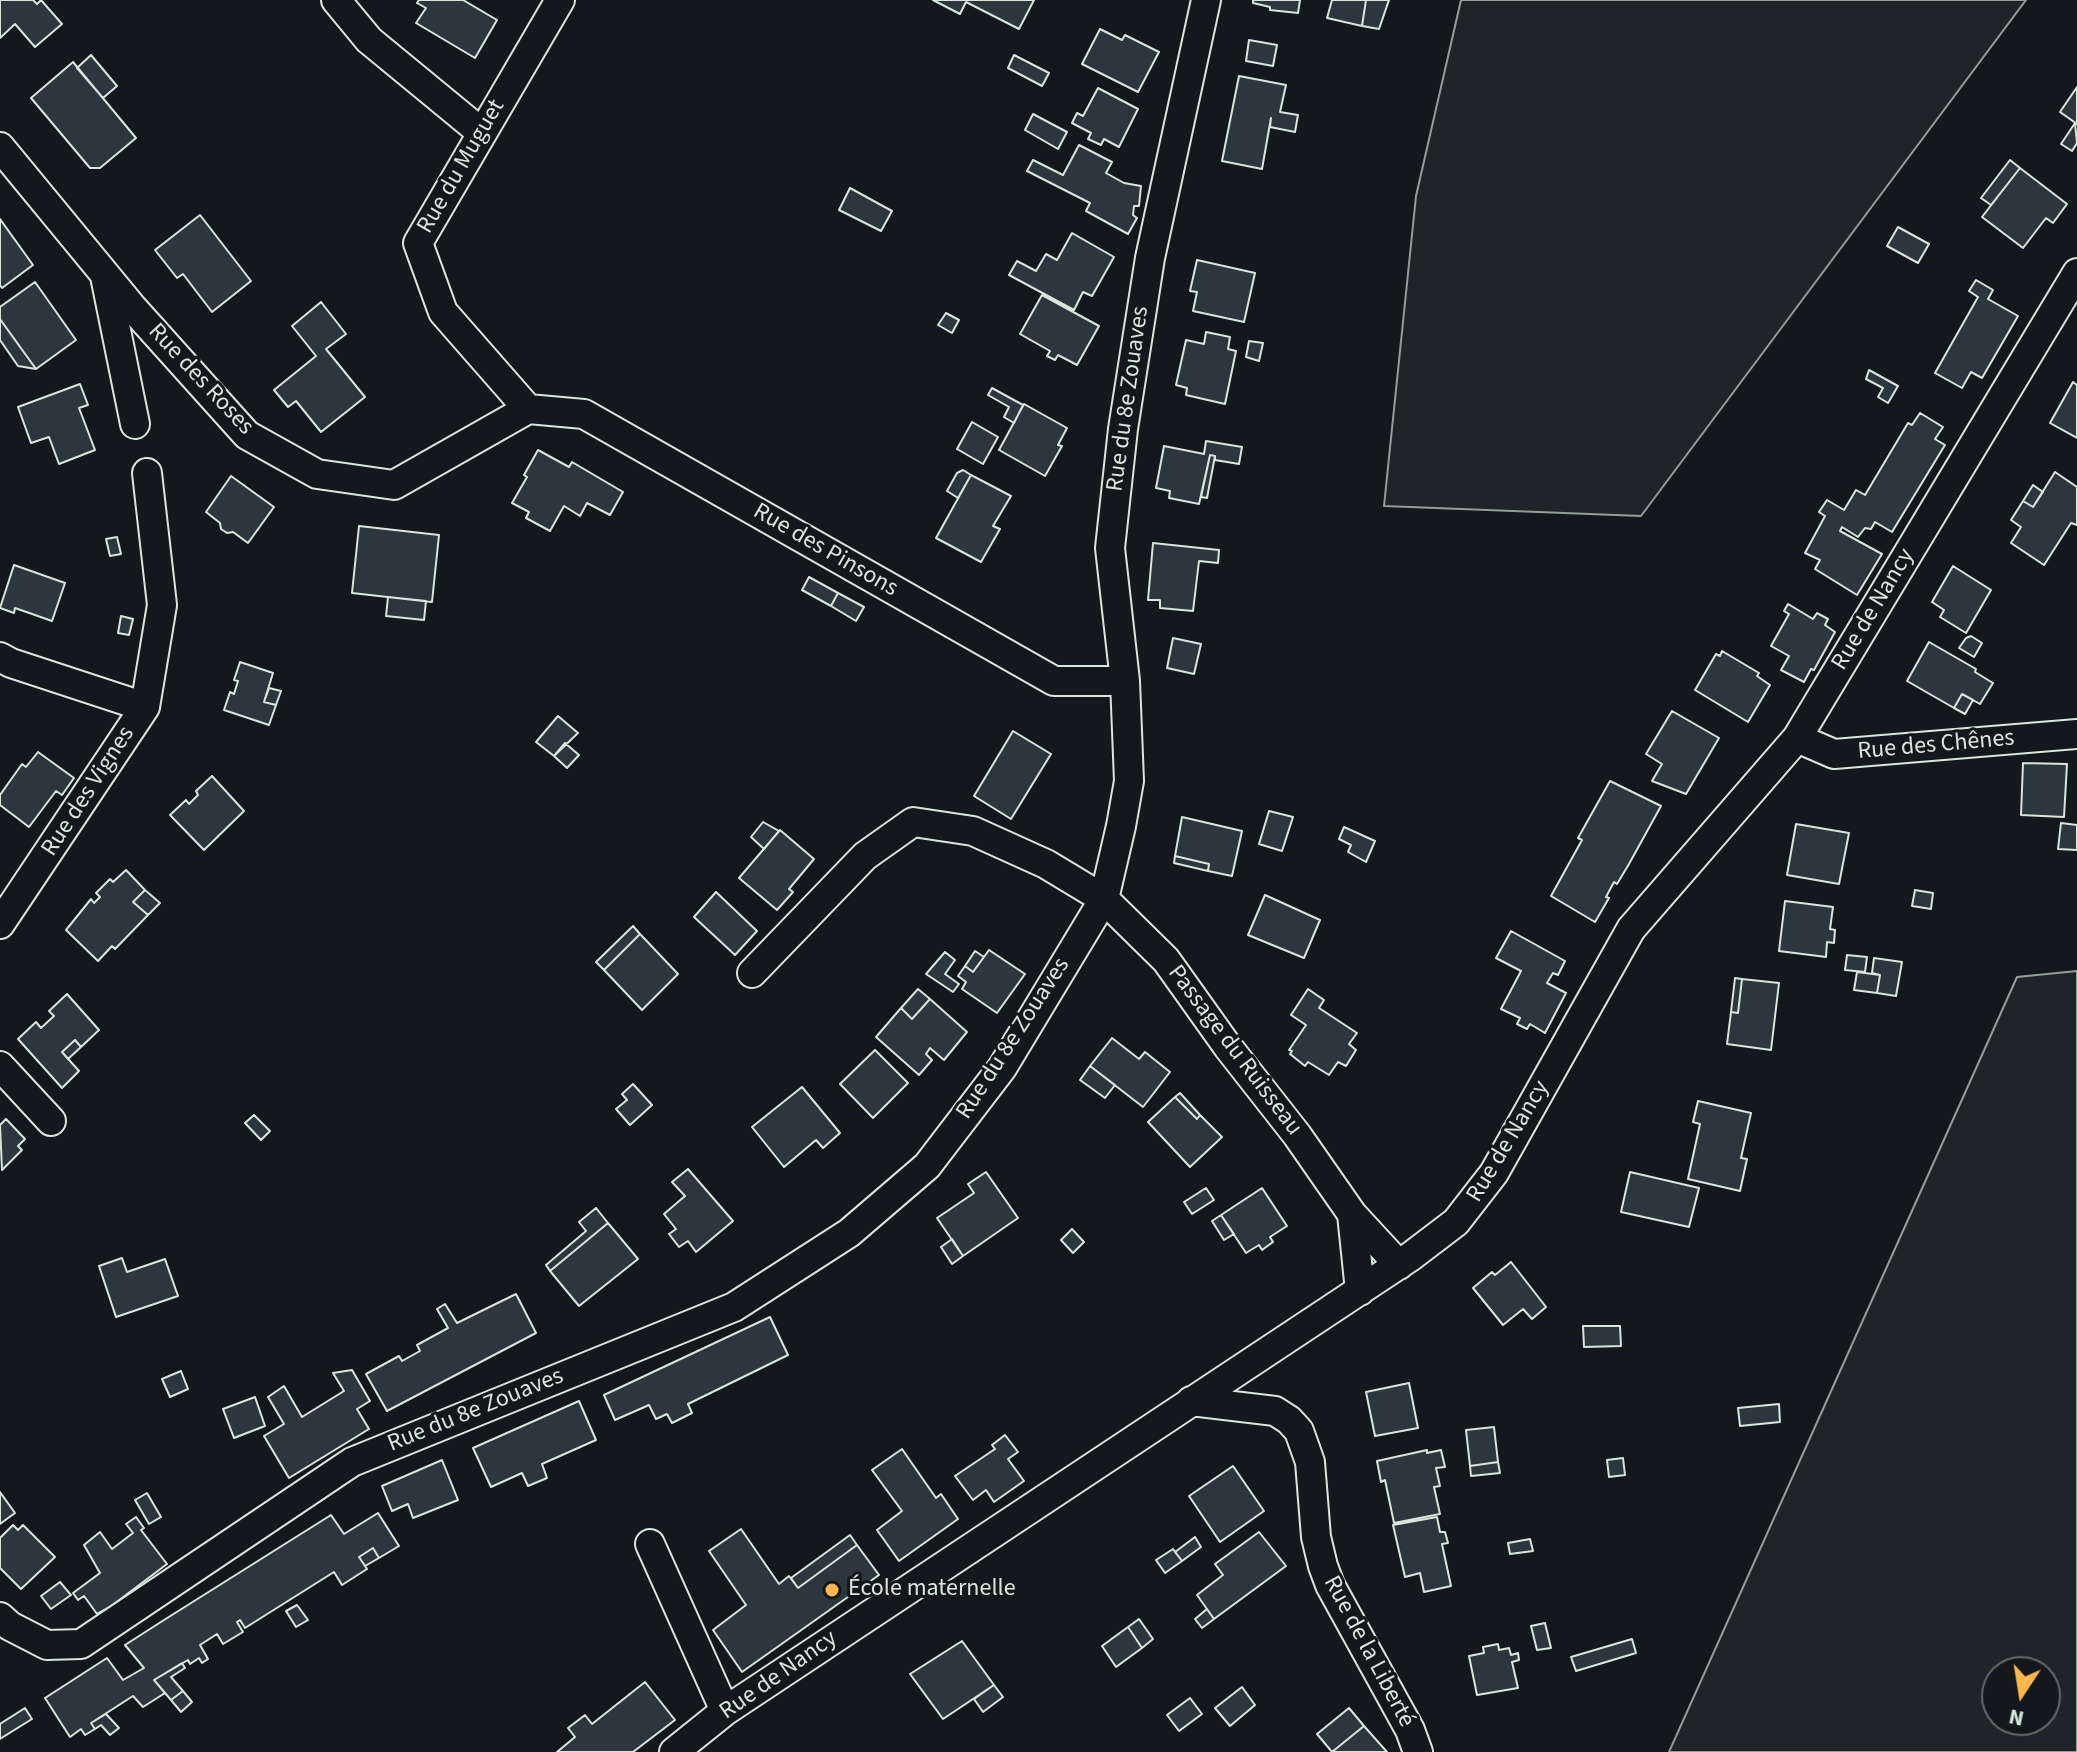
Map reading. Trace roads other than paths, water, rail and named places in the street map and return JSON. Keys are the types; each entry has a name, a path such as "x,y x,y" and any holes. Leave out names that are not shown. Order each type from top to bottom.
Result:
{"street":[{"path":"336,0 369,40 482,133"},
{"name":"Rue du Muguet","path":"528,409 443,312 418,243 560,0"},
{"name":"Rue du 8e Zouaves","path":"0,1617 10,1626 47,1645 81,1644 352,1462 734,1307 849,1233 927,1166 1002,1068 1099,908 1129,781 1125,681 1110,548 1150,258 1206,0"},
{"name":"Rue des Roses","path":"0,147 104,273 247,435 317,474 394,485 528,409"},
{"name":"Rue des Roses","path":"104,273 135,424"},
{"name":"Rue de Nancy","path":"674,1752 725,1711 1399,1265 1456,1222 1483,1190 1631,929 1797,738 2077,273"},
{"name":"Rue des Pinsons","path":"528,409 584,414 1054,681 1125,681"},
{"path":"145,707 162,605 147,473"},
{"name":"Rue des Vignes","path":"0,657 145,707 0,924"},
{"name":"Rue des Chênes","path":"1797,738 1834,754 2077,734"},
{"name":"Passage du Ruisseau","path":"752,973 865,856 913,822 973,831 1046,864 1166,960 1352,1214 1399,1265"},
{"path":"0,1066 51,1121"},
{"name":"Passage du Ruisseau","path":"1352,1214 1360,1291"},
{"name":"Rue de la Liberté","path":"1191,1401 1275,1411 1299,1431 1310,1462 1316,1537 1330,1585 1410,1730 1418,1752"},
{"path":"650,1544 725,1711"}],"place":[{"name":"École maternelle","path":"832,1590"}]}
